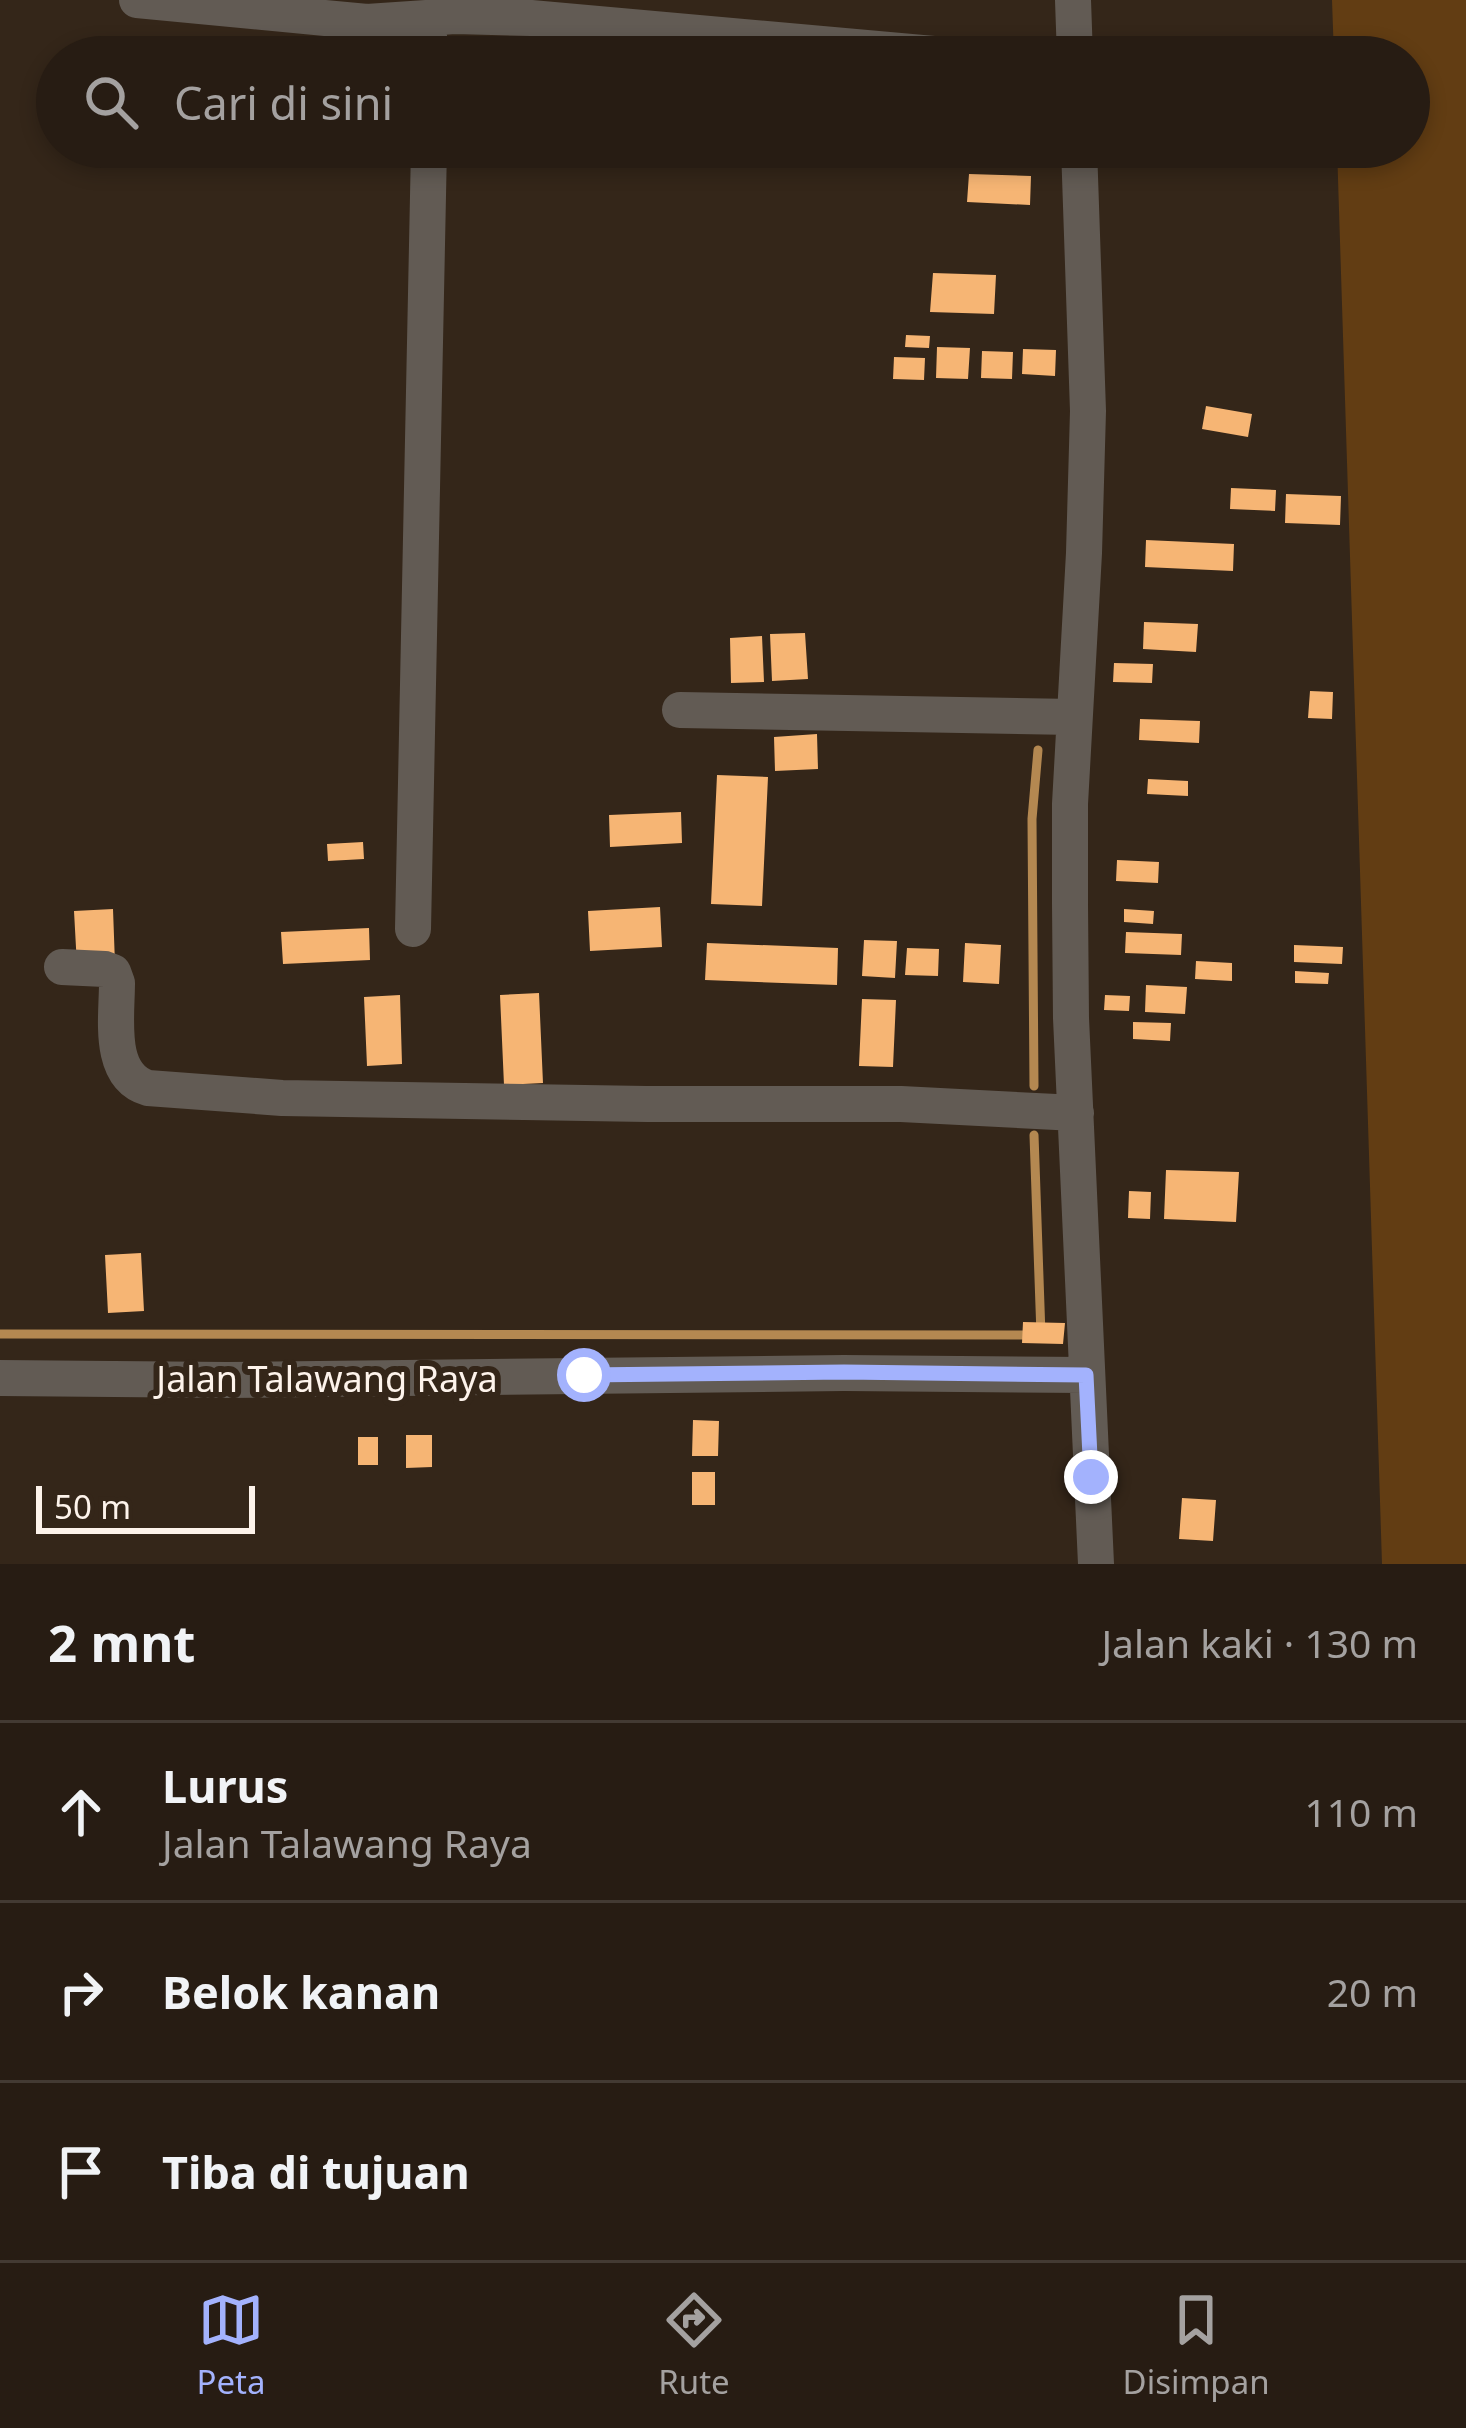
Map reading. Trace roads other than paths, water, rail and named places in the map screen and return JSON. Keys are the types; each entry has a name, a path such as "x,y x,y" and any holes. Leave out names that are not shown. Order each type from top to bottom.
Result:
{"street":[{"path":"136,0 346,20 532,18 733,36"},
{"path":"1073,0 1074,36"},
{"path":"429,19 429,36"},
{"path":"413,929 429,168"},
{"path":"1080,168 1088,411 1070,904 1096,1564"},
{"path":"680,710 1074,717"},
{"path":"62,967 113,972 119,1055 131,1080 148,1088 283,1098 901,1104 1076,1113"},
{"name":"Jalan Talawang Raya","path":"0,1378 227,1380 844,1372 1086,1375"}],"waterway":[{"path":"1034,1086 1032,819 1038,750"},
{"path":"0,1334 1041,1335 1034,1135"}]}
